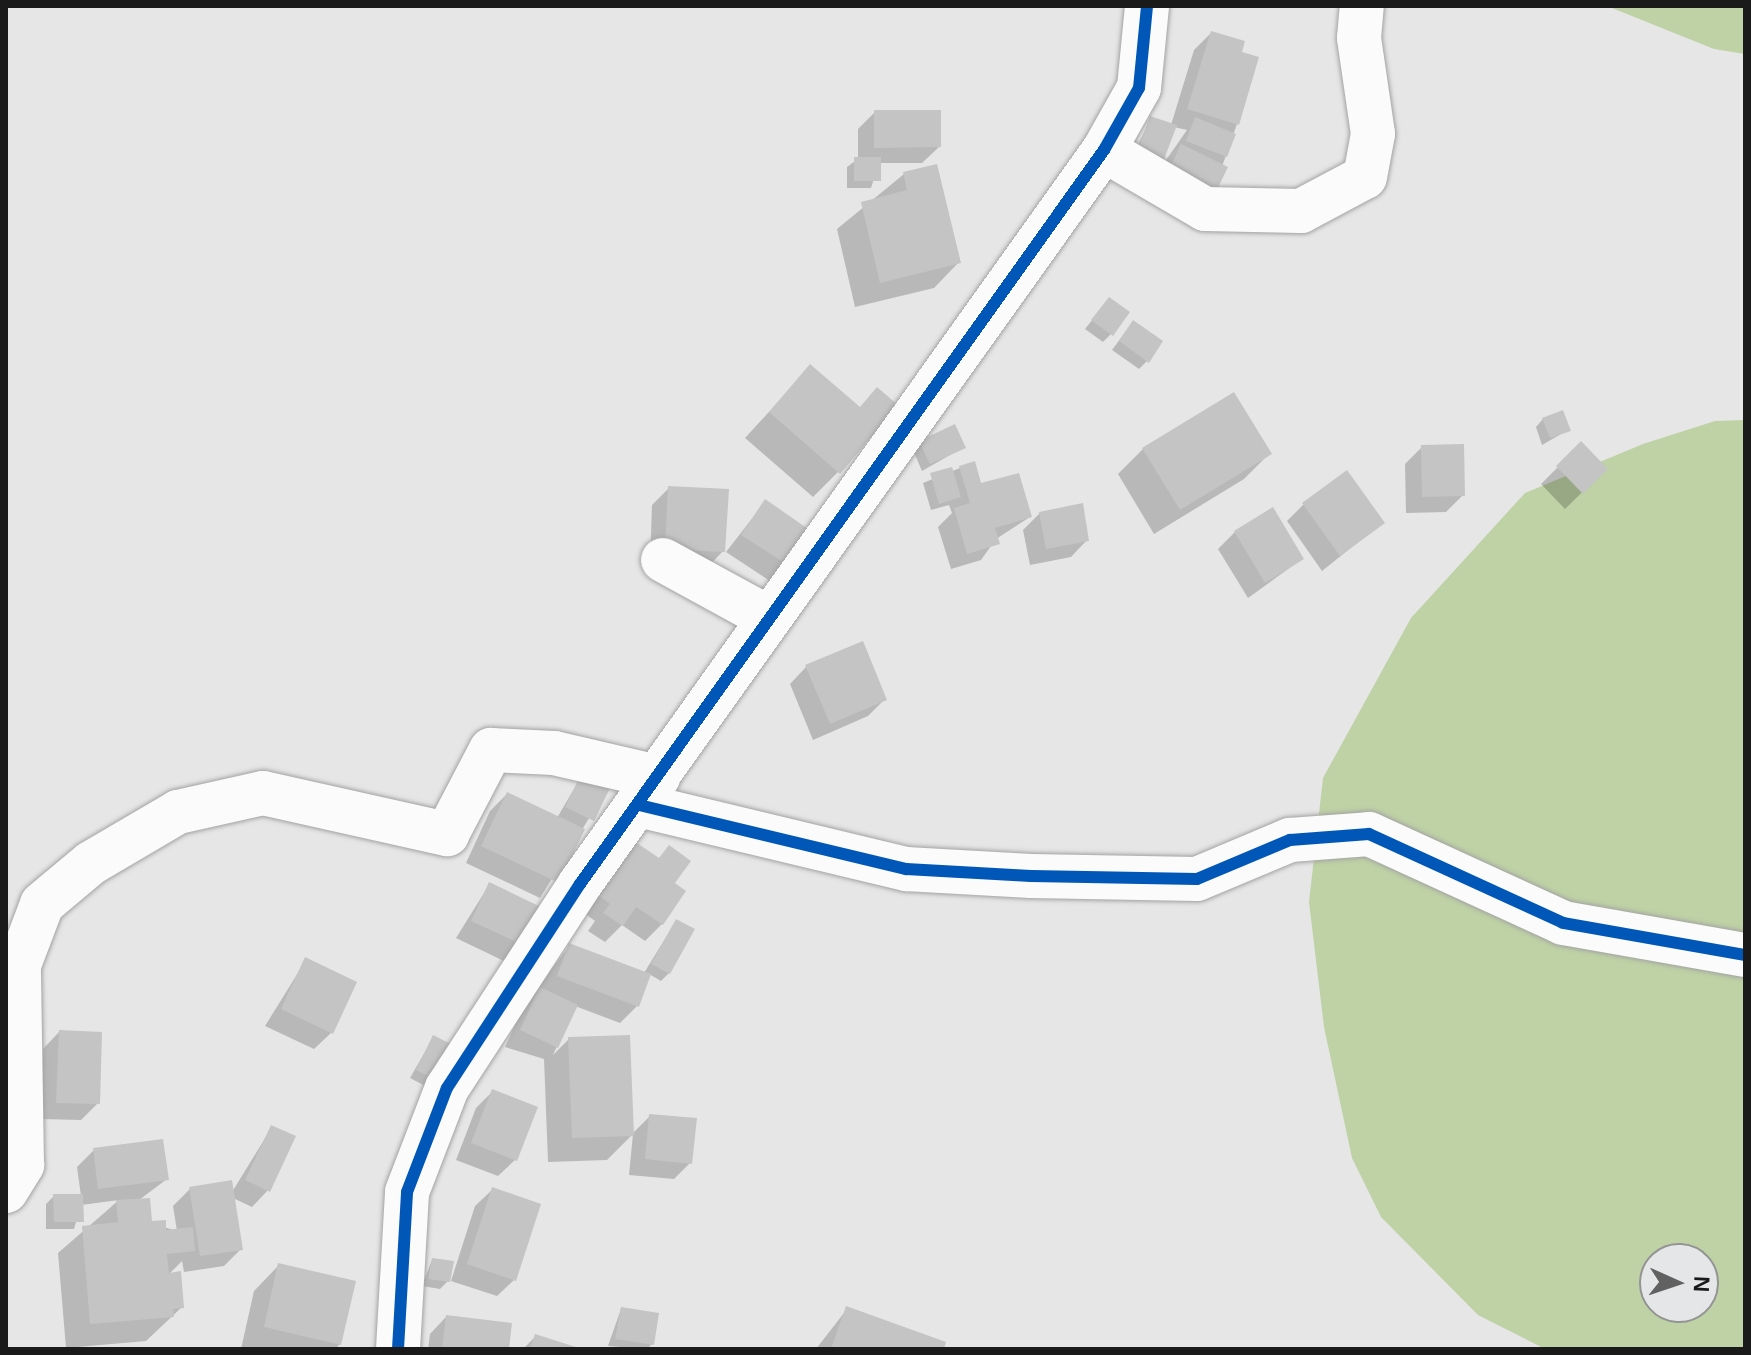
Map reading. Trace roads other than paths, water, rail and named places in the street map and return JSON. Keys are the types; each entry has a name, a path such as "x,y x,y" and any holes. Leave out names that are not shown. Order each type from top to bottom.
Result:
{"street":[{"path":"398,1349 407,1192 447,1088 769,618 1104,150 1139,88 1147,6"},
{"path":"1104,150 1205,209 1301,211 1365,177 1373,134 1359,38 1362,6"},
{"path":"663,560 769,618"},
{"path":"6,1191 22,1165 19,965 42,904 91,863 178,812 263,793 447,834 491,750 554,753 648,791 906,869 1031,876 1197,879 1290,840 1369,834 1563,923 1745,955"}]}
